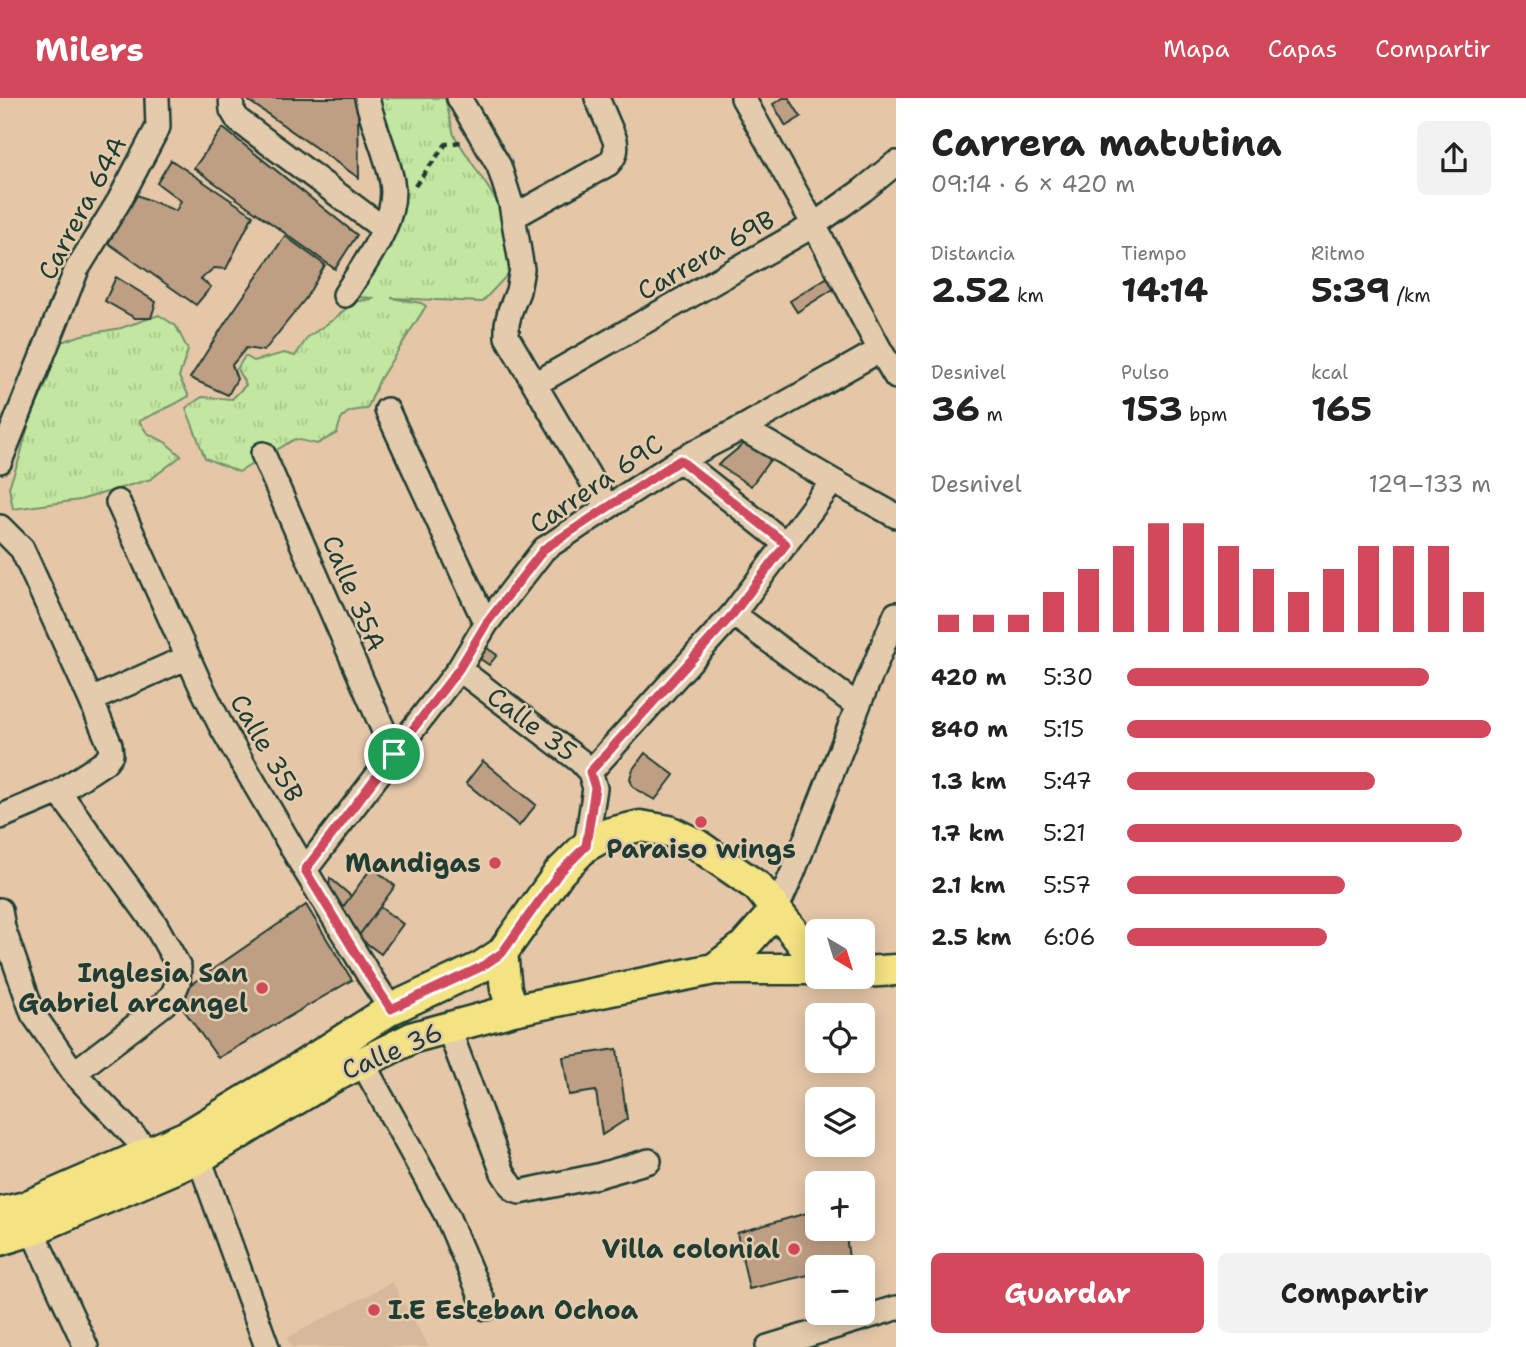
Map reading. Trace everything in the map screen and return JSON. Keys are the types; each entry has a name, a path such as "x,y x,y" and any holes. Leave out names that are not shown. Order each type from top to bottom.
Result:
{"main road":[{"path":"513,1010 506,989 502,953 559,873 586,846 610,833 640,826 669,831 696,844 758,887 805,948"},
{"path":"714,969 743,947 776,910"},
{"name":"Calle 36","path":"0,1213 24,1207 187,1136 391,1009 481,967 502,953"},
{"name":"Calle 36","path":"0,1240 32,1230 199,1158 333,1077 414,1037 513,1010 714,969 805,969"},
{"path":"875,971 896,970"}],"street":[{"name":"Carrera 64A","path":"0,461 77,269 119,201 158,127 157,98"},
{"path":"231,98 232,110 239,120 384,229"},
{"path":"345,295 384,229 392,199 392,183 367,98"},
{"path":"459,98 499,166 511,204 522,269 507,324 507,337 607,507"},
{"path":"513,217 612,160 617,147 597,98"},
{"path":"743,98 896,376"},
{"name":"Carrera 69B","path":"535,384 814,225 896,163"},
{"name":"Carrera 69C","path":"305,870 459,669 486,624 544,549 680,460 880,350"},
{"path":"387,411 486,624"},
{"path":"742,428 896,516"},
{"name":"Calle 35A","path":"263,454 394,754"},
{"path":"680,460 786,544"},
{"path":"590,772 733,614 832,481"},
{"name":"Calle 35B","path":"118,502 222,728 391,1009"},
{"path":"0,527 22,549 91,700 110,745 111,754 104,762 59,792 0,817"},
{"path":"733,614 858,706"},
{"path":"776,910 896,614"},
{"path":"91,700 188,657"},
{"name":"Calle 35","path":"459,669 580,761 590,772 595,788 586,846"},
{"path":"59,792 155,924 179,967 178,982 173,994 164,1004 74,1073"},
{"path":"758,887 782,880 793,872"},
{"path":"0,910 3,928 33,1014 74,1073 149,1152"},
{"path":"448,1027 503,1173 514,1190 520,1192 649,1161"},
{"path":"362,1062 447,1216 486,1308"},
{"path":"199,1158 267,1347"},
{"path":"32,1230 86,1347"},
{"path":"768,1347 896,1308"}],"path":[{"path":"392,199 405,199 446,144 484,141"}],"shaded area":[{"name":"I.E Esteban Ochoa","path":"392,1282 429,1347 292,1347 287,1338"}],"green space":[{"path":"374,98 445,98 454,135 500,206 511,271 482,302 391,298 426,306 380,379 367,409 355,410 343,416 337,433 317,444 295,439 239,472 205,458 186,408 202,397 232,399 246,385 237,369 245,356 254,361 284,353 295,356 308,337 354,302 375,298 354,297 392,230 405,199 404,175 379,121"},
{"path":"159,315 176,326 188,350 179,377 189,396 139,421 147,433 165,442 181,456 151,479 80,500 13,509 9,487 28,425 48,379 58,343 82,335 121,328"}],"building":[{"path":"250,98 356,98 359,178 249,101"},
{"path":"783,98 789,98 801,117 786,126 773,104"},
{"path":"223,128 357,235 335,269 194,168"},
{"path":"171,160 253,215 226,269 214,268 201,279 211,287 196,305 108,243 137,195 176,211 181,201 157,183"},
{"path":"285,236 325,265 306,298 264,351 246,348 232,365 237,379 228,395 190,378 225,323"},
{"path":"116,277 156,302 151,318 135,318 105,301"},
{"path":"828,277 835,288 797,312 790,301"},
{"path":"746,442 772,457 751,486 718,465"},
{"path":"487,648 497,655 489,665 479,658"},
{"path":"645,753 674,775 655,800 637,790 630,778"},
{"path":"483,761 536,805 519,826 466,783"},
{"path":"372,867 395,886 355,941 338,914"},
{"path":"330,878 351,896 338,914 329,888"},
{"name":"Inglesia San Gabriel arcangel","path":"306,905 352,980 218,1058 174,996"},
{"path":"380,907 403,924 381,954 358,937"},
{"path":"617,1049 627,1119 602,1135 596,1091 569,1095 563,1057"},
{"name":"Villa colonial","path":"805,1213 805,1241 847,1241 849,1255 805,1255 805,1276 749,1289 737,1233"}],"place":[{"name":"Paraiso wings","path":"701,822"},
{"name":"Mandigas","path":"495,863"},
{"name":"Inglesia San Gabriel arcangel","path":"262,988"},
{"name":"Villa colonial","path":"794,1249"},
{"name":"I.E Esteban Ochoa","path":"374,1310"}],"route":[{"path":"680,460 786,544 733,614 590,772 595,788 586,846 559,873 502,953 481,967 391,1009 305,870 394,754 459,669 486,624 544,549 680,460"}]}
